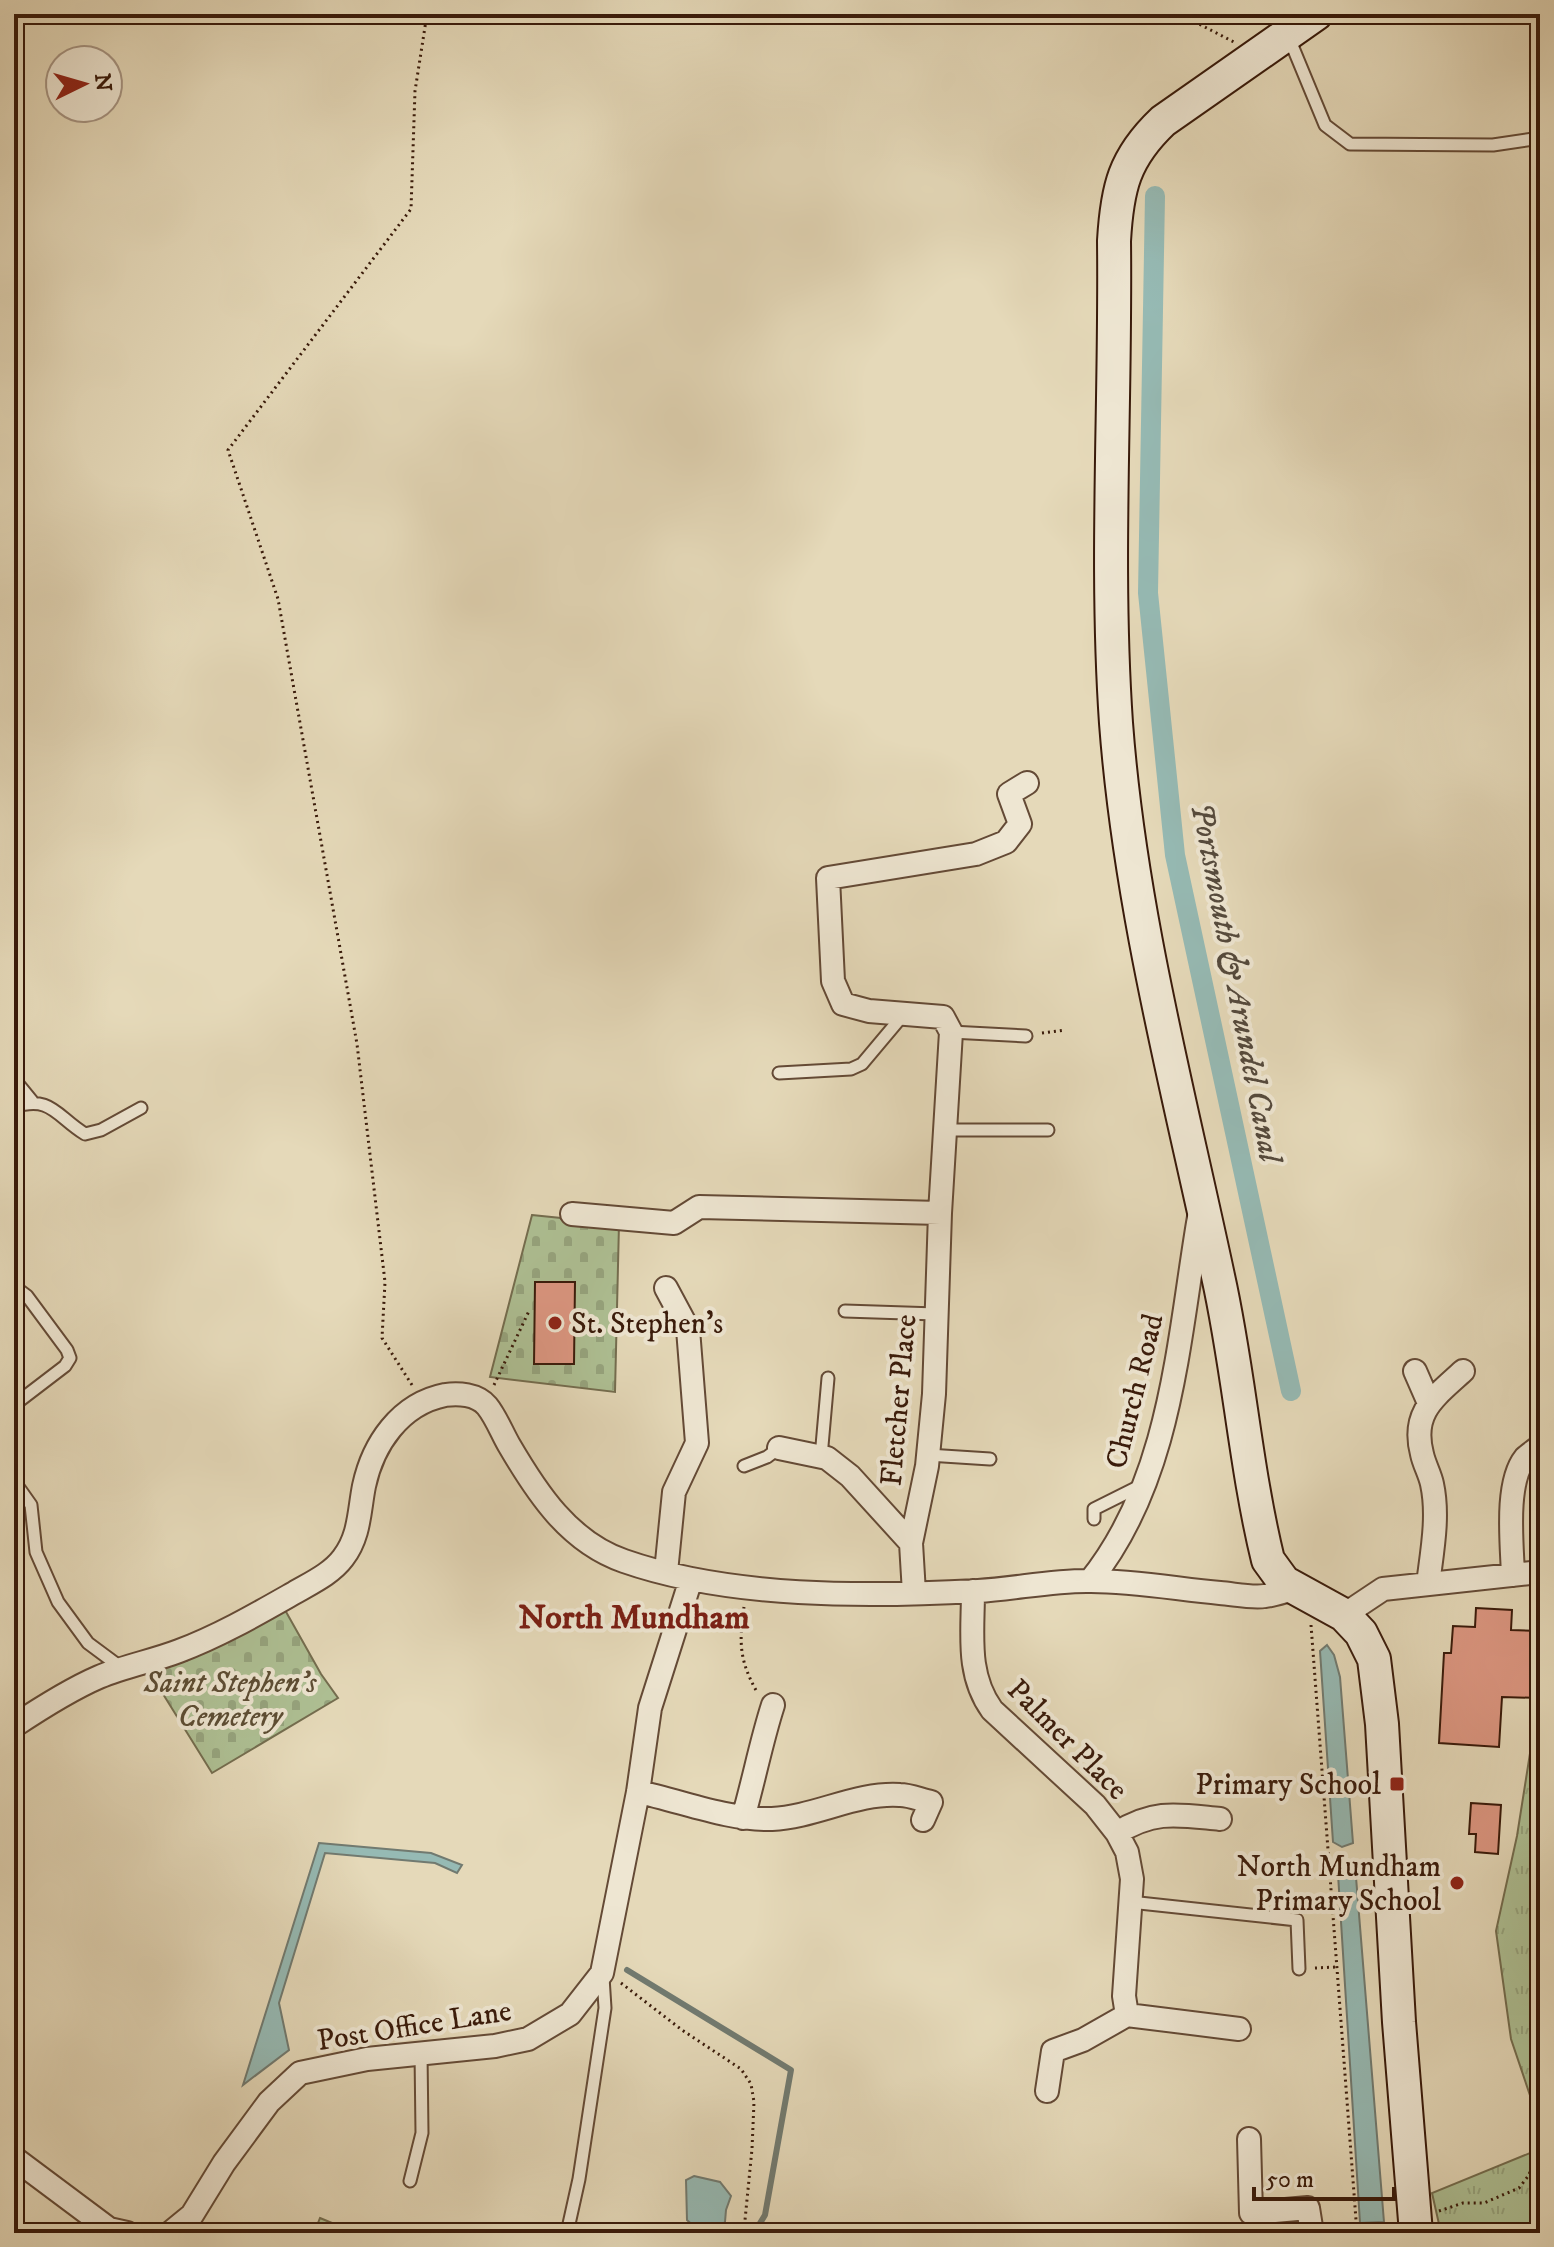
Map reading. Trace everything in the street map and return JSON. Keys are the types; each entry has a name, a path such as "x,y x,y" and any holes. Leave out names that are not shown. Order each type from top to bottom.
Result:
{"main road":[{"path":"1316,14 1163,121 1143,140 1121,181 1116,203 1114,241 1111,633 1117,727 1147,941 1219,1279 1265,1546 1273,1570 1303,1593 1344,1615 1361,1633 1374,1659 1382,1724 1399,2022 1415,2225"}],"street":[{"path":"951,1032 943,1017 869,1011 843,1004 833,981 828,878 976,854 1006,842 1020,824 1009,794 1027,783"},
{"name":"Fletcher Place","path":"914,1593 911,1543 928,1455 934,1394 940,1213 951,1032"},
{"name":"Church Road","path":"1090,1581 1110,1556 1126,1528 1165,1416 1202,1204"},
{"path":"572,1214 674,1223 699,1207 940,1213"},
{"path":"666,1288 688,1329 697,1443 674,1492 666,1572"},
{"path":"1415,1371 1429,1403"},
{"path":"1428,1584 1435,1532 1432,1485 1419,1441 1419,1424 1429,1403 1463,1371"},
{"path":"14,1726 55,1699 102,1676 180,1651 219,1633 331,1570 343,1558 360,1521 364,1485 376,1448 396,1421 423,1401 447,1395 465,1394 485,1403 520,1464 558,1518 596,1549 624,1561 691,1579 747,1588 863,1594 973,1591 1090,1581 1264,1597 1303,1593"},
{"path":"1513,1575 1511,1527 1514,1486 1524,1459 1540,1446"},
{"path":"779,1448 821,1457 850,1476 911,1543"},
{"path":"1344,1615 1383,1589 1540,1572"},
{"name":"Post Office Lane","path":"170,2233 192,2215 224,2163 269,2102 300,2073 367,2059 495,2046 528,2039 570,2014 602,1973 638,1792 650,1708 691,1579"},
{"name":"Palmer Place","path":"973,1591 973,1657 981,1694 992,1710 1095,1805 1117,1833 1127,1852 1132,1879 1124,1996 1127,2015"},
{"path":"743,1818 754,1781 760,1743 773,1705"},
{"path":"638,1792 743,1818 801,1817 838,1805 900,1795 931,1802 923,1820"},
{"name":"Palmer Place","path":"1117,1833 1133,1822 1167,1814 1220,1819"},
{"path":"1047,2091 1053,2051 1083,2040 1127,2015 1239,2029"},
{"path":"1249,2139 1251,2213 1308,2208 1312,2233"},
{"path":"14,2158 109,2229 127,2233"}],"lane":[{"path":"1288,35 1325,125 1350,144 1493,145 1540,138"},
{"path":"779,1073 851,1069 862,1064 905,1014"},
{"path":"951,1032 1026,1036"},
{"path":"14,1079 32,1101"},
{"path":"14,1107 32,1101 47,1105 85,1134 101,1130 141,1108"},
{"path":"945,1130 1048,1130"},
{"path":"14,1293 19,1290 27,1296 70,1358 65,1366 14,1405"},
{"path":"845,1311 936,1314"},
{"path":"821,1457 828,1378"},
{"path":"744,1466 767,1457 779,1448"},
{"path":"928,1455 990,1459"},
{"path":"14,1481 31,1505 36,1552 58,1602 88,1643 124,1669"},
{"path":"1094,1519 1094,1509 1103,1502 1142,1485"},
{"path":"1130,1902 1297,1920 1299,1969"},
{"path":"567,2233 579,2179 605,2008 602,1973"},
{"path":"410,2181 422,2133 421,2053"}],"path":[{"path":"423,1401 382,1338 385,1282 354,1029 278,599 228,450 411,209 415,91 427,14"},
{"path":"1185,14 1230,39 1251,59"},
{"path":"1026,1036 1065,1030"},
{"path":"485,1403 529,1311"},
{"path":"747,1588 739,1644 745,1670 760,1697 773,1705"},
{"path":"1303,1593 1311,1640 1357,2233"},
{"path":"1299,1969 1336,1967"},
{"path":"602,1973 621,1983 682,2030 741,2069 751,2084 754,2102 752,2149 742,2233"},
{"path":"1415,2225 1463,2203 1484,2203 1519,2188 1529,2175 1536,2152 1540,2150"}],"green space":[{"path":"532,1215 619,1224 615,1392 490,1377"},
{"name":"Saint Stephen's Cemetery","path":"285,1610 338,1698 212,1773 150,1673 187,1660"},
{"path":"1540,1738 1540,2125 1511,2039 1496,1931 1517,1836 1531,1747"},
{"path":"1540,2149 1540,2233 1441,2233 1432,2193"},
{"path":"320,2218 356,2233 314,2233"}],"water":[{"path":"1327,1645 1334,1655 1340,1677 1353,1843 1342,1847 1333,1842 1320,1651"},
{"path":"319,1843 431,1853 462,1865 457,1873 435,1863 325,1853 279,2003 289,2050 243,2085"},
{"path":"1350,1860 1355,1865 1384,2222 1360,2223 1338,1874 1341,1863"},
{"path":"694,2176 720,2182 731,2196 725,2222 713,2232 700,2232 687,2220 686,2180"}],"building":[{"name":"St. Stephen's","path":"535,1282 575,1282 574,1364 534,1364"},
{"path":"1476,1608 1512,1610 1511,1630 1540,1631 1540,1698 1502,1697 1499,1747 1439,1743 1444,1653 1451,1653 1453,1626 1475,1627"},
{"path":"1471,1803 1501,1805 1498,1854 1475,1852 1476,1834 1469,1834"}],"waterway":[{"name":"Portsmouth & Arundel Canal","path":"1155,196 1148,593 1175,855 1291,1391"},
{"path":"627,1970 791,2070 765,2215 754,2233"}],"place":[{"name":"St. Stephen's","path":"555,1323"},
{"name":"Primary School","path":"1397,1784"},
{"name":"North Mundham Primary School","path":"1457,1883"}],"district":[{"name":"North Mundham","path":"634,1616"}]}
